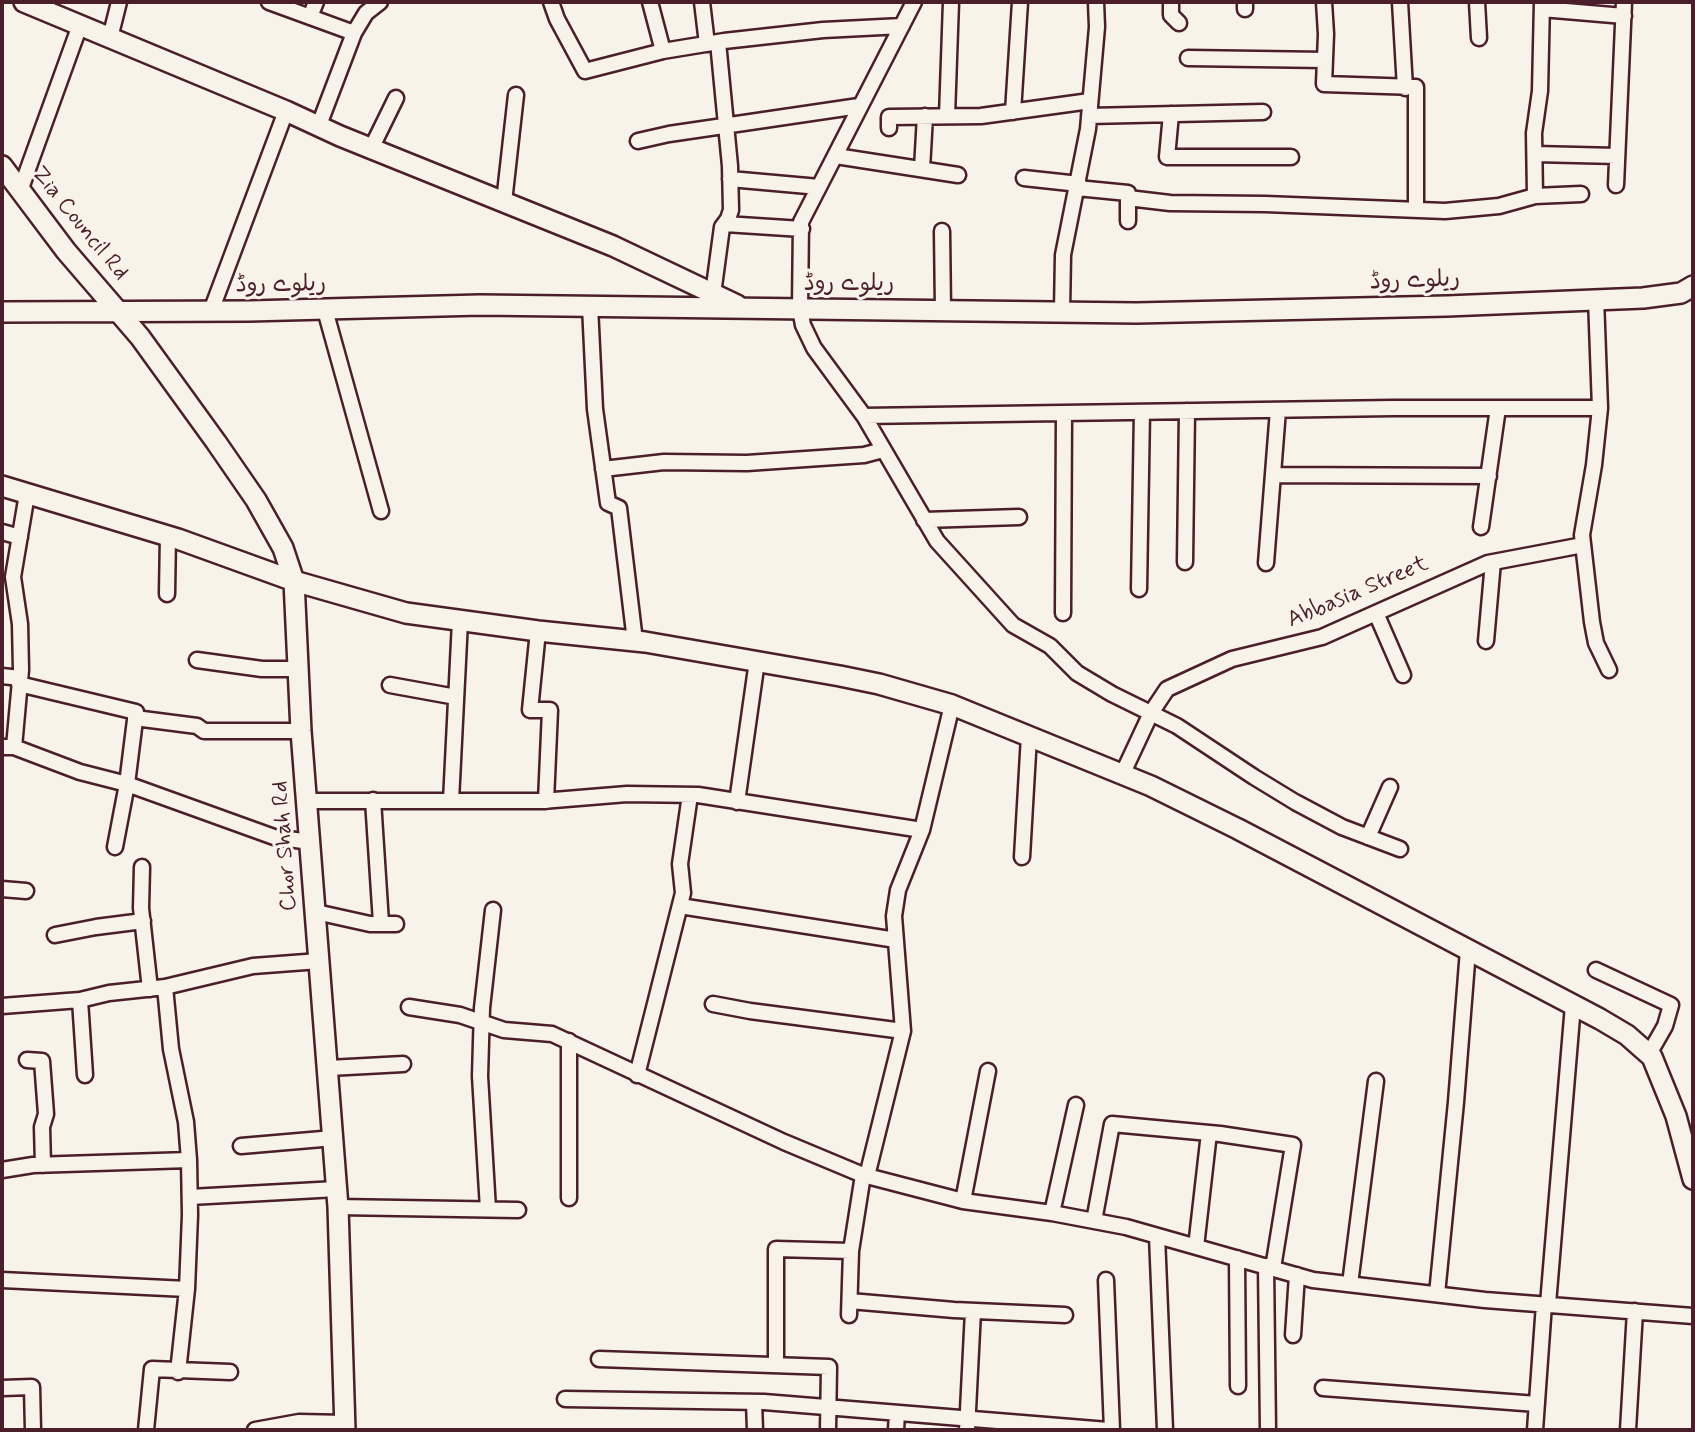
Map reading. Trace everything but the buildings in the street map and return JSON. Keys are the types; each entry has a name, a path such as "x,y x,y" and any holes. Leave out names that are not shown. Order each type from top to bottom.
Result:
{"street":[{"path":"24,2 371,149 613,246 744,309"},
{"path":"110,38 119,2"},
{"path":"270,2 354,33"},
{"path":"310,17 316,2"},
{"path":"319,125 354,33 366,13 380,2"},
{"path":"551,2 557,19 585,71 663,51 712,43 823,30 902,26"},
{"path":"650,2 663,51"},
{"path":"702,2 726,127 730,180 731,210 718,248 713,294"},
{"path":"914,2 802,222 800,309 803,325 814,348 864,416 937,541 1013,625 1050,646 1077,673 1112,694 1177,726 1295,802 1342,827 1400,849"},
{"path":"947,116 951,2"},
{"path":"1013,112 1020,2"},
{"path":"1062,311 1063,256 1089,116 1097,27 1096,2"},
{"path":"1171,2 1171,15 1179,23"},
{"path":"1324,2 1324,84 1416,87 1416,210"},
{"path":"1400,2 1405,88"},
{"path":"1476,2 1479,38"},
{"path":"1535,196 1534,133 1540,92 1542,5 1624,9 1616,185"},
{"path":"20,191 80,25"},
{"path":"1188,58 1325,60"},
{"path":"504,202 516,95"},
{"path":"371,149 396,98"},
{"path":"889,128 889,117 981,116 1090,100"},
{"path":"638,141 859,106"},
{"path":"211,311 286,111"},
{"path":"1089,116 1263,112"},
{"path":"1171,114 1167,157 1291,157"},
{"path":"922,169 925,116"},
{"path":"1535,154 1617,156"},
{"path":"836,156 958,175"},
{"name":"Zia Council Rd","path":"2,166 66,251 118,311"},
{"path":"1024,178 1128,193 1128,221"},
{"path":"730,180 819,187"},
{"path":"1128,198 1170,203 1444,211 1499,206 1535,196 1581,194"},
{"path":"725,224 802,229"},
{"path":"942,231 943,310"},
{"name":"ریلوے روڈ","path":"2,312 325,310 480,305 1136,313 1643,298 1681,293 1693,286"},
{"path":"1596,298 1600,408 1582,535 1586,587 1596,643 1609,670"},
{"path":"590,306 595,409 603,469 608,503 619,508 635,641"},
{"path":"325,310 381,511"},
{"name":"Chor Shah Rd","path":"118,311 209,431 256,500 283,548 294,580 301,731 338,1198 345,1427"},
{"path":"1481,527 1498,408"},
{"path":"864,416 1600,408"},
{"path":"1266,563 1278,410"},
{"path":"1185,562 1187,411"},
{"path":"1139,589 1142,412"},
{"path":"1063,613 1064,413"},
{"path":"603,469 664,462 747,463 864,455 883,450"},
{"path":"1273,475 1489,476"},
{"path":"2,486 168,536 294,580 406,613 635,641 879,684 952,705 1151,786 1251,835 1627,1035 1649,1054 1676,1116 1693,1179"},
{"path":"27,494 13,577 20,624 20,681 8,747 79,772 127,784 274,837 310,842"},
{"path":"924,520 1019,517"},
{"path":"2,532 20,537"},
{"path":"167,594 168,536"},
{"name":"Abbasia Street","path":"1122,775 1151,713 1167,689 1232,659 1322,637 1493,562 1583,545"},
{"path":"1486,641 1493,562"},
{"path":"1376,613 1403,675"},
{"path":"452,801 460,621"},
{"path":"538,631 530,710 550,710 546,801"},
{"path":"197,660 262,669 299,669"},
{"path":"737,802 757,661"},
{"path":"2,676 136,712 127,784 115,847"},
{"path":"390,685 456,697"},
{"path":"952,705 922,830 898,890 894,916 903,1031 865,1176 851,1251 850,1308 1065,1315"},
{"path":"135,718 197,726 204,732 301,731"},
{"path":"1022,857 1029,737"},
{"path":"1368,837 1390,787"},
{"path":"308,801 546,801 627,794 690,795 777,806 922,830"},
{"path":"637,1075 683,893 680,864 690,795"},
{"path":"316,912 370,923 389,923 373,800"},
{"path":"142,867 143,921 150,989"},
{"path":"2,888 26,891"},
{"path":"680,906 896,940"},
{"path":"488,1209 480,1076 481,1023 493,910"},
{"path":"55,935 143,921"},
{"path":"1437,1294 1468,950"},
{"path":"2,1006 80,1000 109,993 165,987 253,966 319,961"},
{"path":"1596,970 1671,1005 1665,1026 1649,1054"},
{"path":"165,987 171,1049 186,1122 189,1160 187,1289 178,1372"},
{"path":"80,1000 85,1075"},
{"path":"713,1004 903,1031"},
{"path":"1535,1430 1573,1005"},
{"path":"409,1007 460,1015 504,1030 552,1034 783,1142 865,1176 963,1201 1094,1221 1313,1280 1437,1294 1693,1316"},
{"path":"569,1041 569,1198"},
{"path":"27,1060 42,1061 46,1114 42,1127 43,1165"},
{"path":"328,1068 402,1064"},
{"path":"963,1201 988,1071"},
{"path":"1350,1284 1376,1081"},
{"path":"1052,1213 1076,1105"},
{"path":"1094,1221 1112,1124 1209,1133 1293,1145 1269,1267 1268,1430"},
{"path":"1196,1247 1209,1133"},
{"path":"241,1146 334,1138"},
{"path":"2,1170 43,1165 189,1160"},
{"path":"190,1197 338,1198 518,1210"},
{"path":"1157,1236 1165,1430"},
{"path":"776,1364 776,1250 851,1251"},
{"path":"1237,1258 1238,1386"},
{"path":"1293,1335 1297,1275"},
{"path":"2,1280 187,1289"},
{"path":"565,1399 754,1402 897,1413 968,1425 1110,1430 1106,1280"},
{"path":"968,1425 973,1311"},
{"path":"1628,1430 1635,1311"},
{"path":"599,1359 829,1367 828,1430"},
{"path":"146,1430 152,1369 230,1372"},
{"path":"2,1388 32,1387 33,1430"},
{"path":"1323,1388 1537,1404"},
{"path":"754,1402 755,1430"},
{"path":"897,1413 897,1430"},
{"path":"255,1430 299,1422 345,1427"}]}
